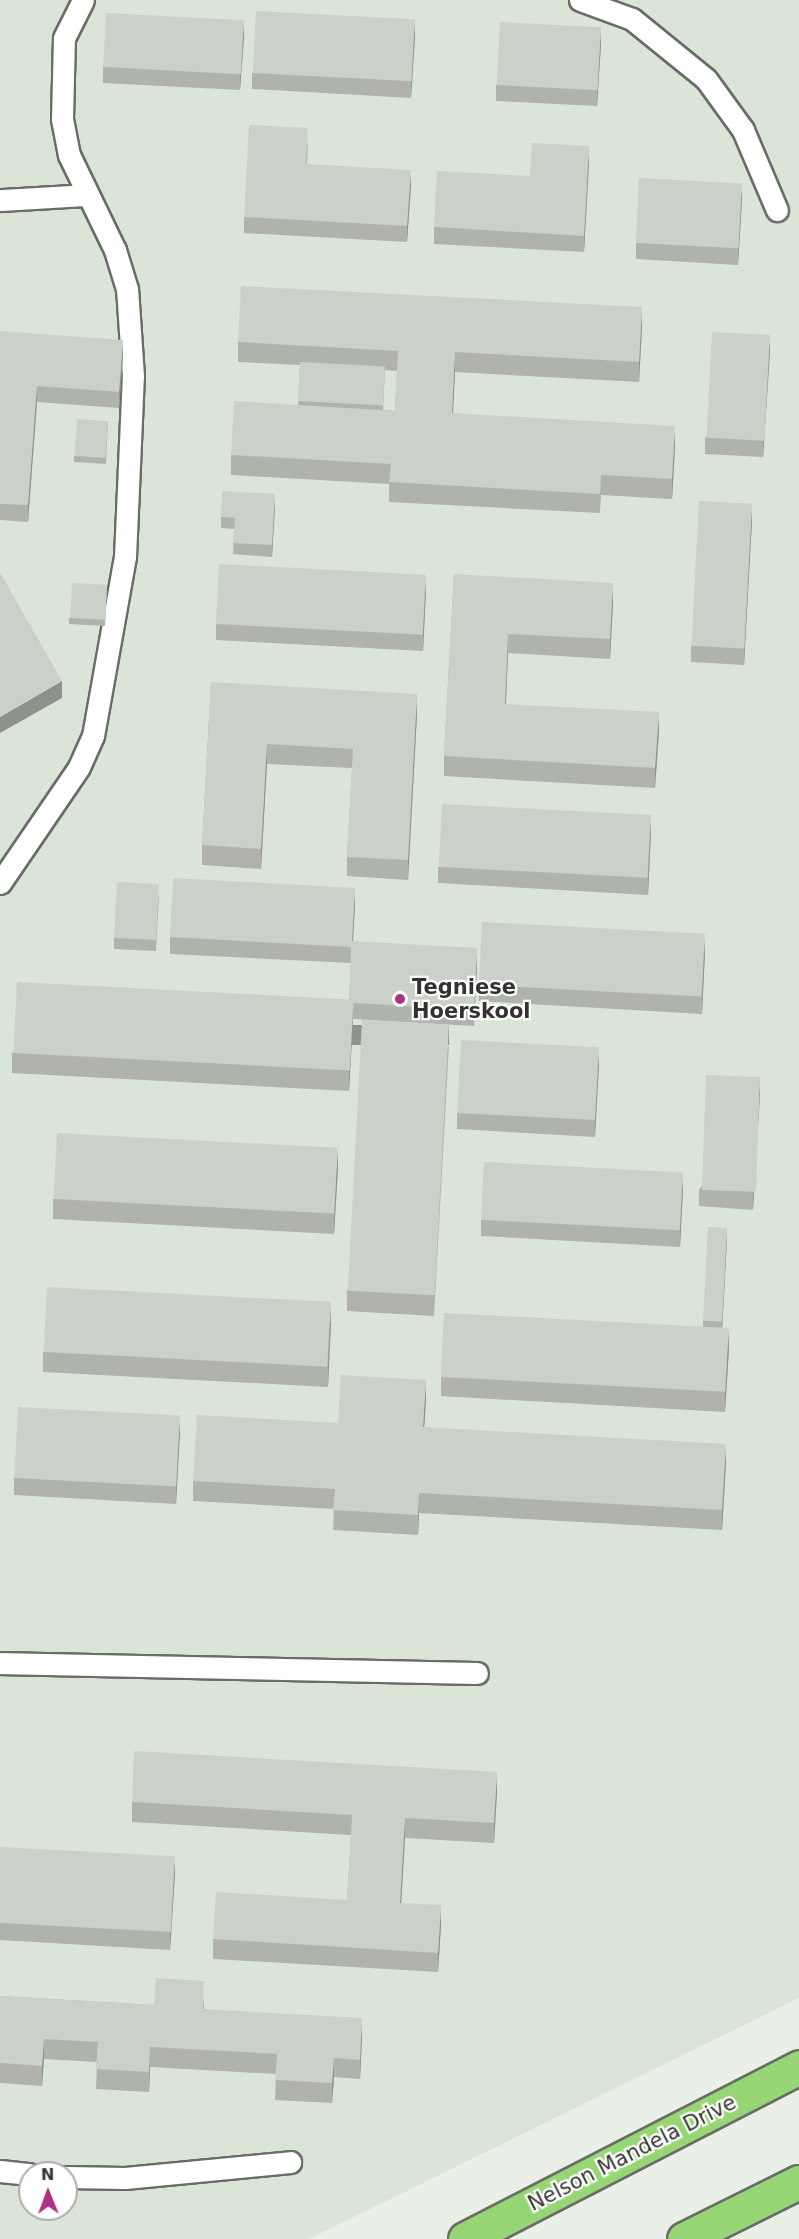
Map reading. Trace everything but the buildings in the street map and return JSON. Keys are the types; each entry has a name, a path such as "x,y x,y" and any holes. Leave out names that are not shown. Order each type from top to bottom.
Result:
{"highway":[{"name":"Nelson Mandela Drive","path":"465,2239 799,2067"},
{"path":"684,2239 799,2182"}],"lane":[{"path":"0,883 80,767 93,736 125,557 133,376 127,289 116,250 69,155 62,119 61,84 64,38 83,0"},
{"path":"580,0 632,19 706,80 743,130 777,210"},
{"path":"0,200 87,195"},
{"path":"0,1663 477,1673"},
{"path":"78,2177 125,2178 290,2162"},
{"path":"0,2171 18,2173"}],"shaded area":[{"name":"Tegniese Hoerskool","path":"0,0 799,0 799,1998 309,2239 0,2239"}],"place":[{"name":"Tegniese Hoerskool","path":"400,999"}]}
